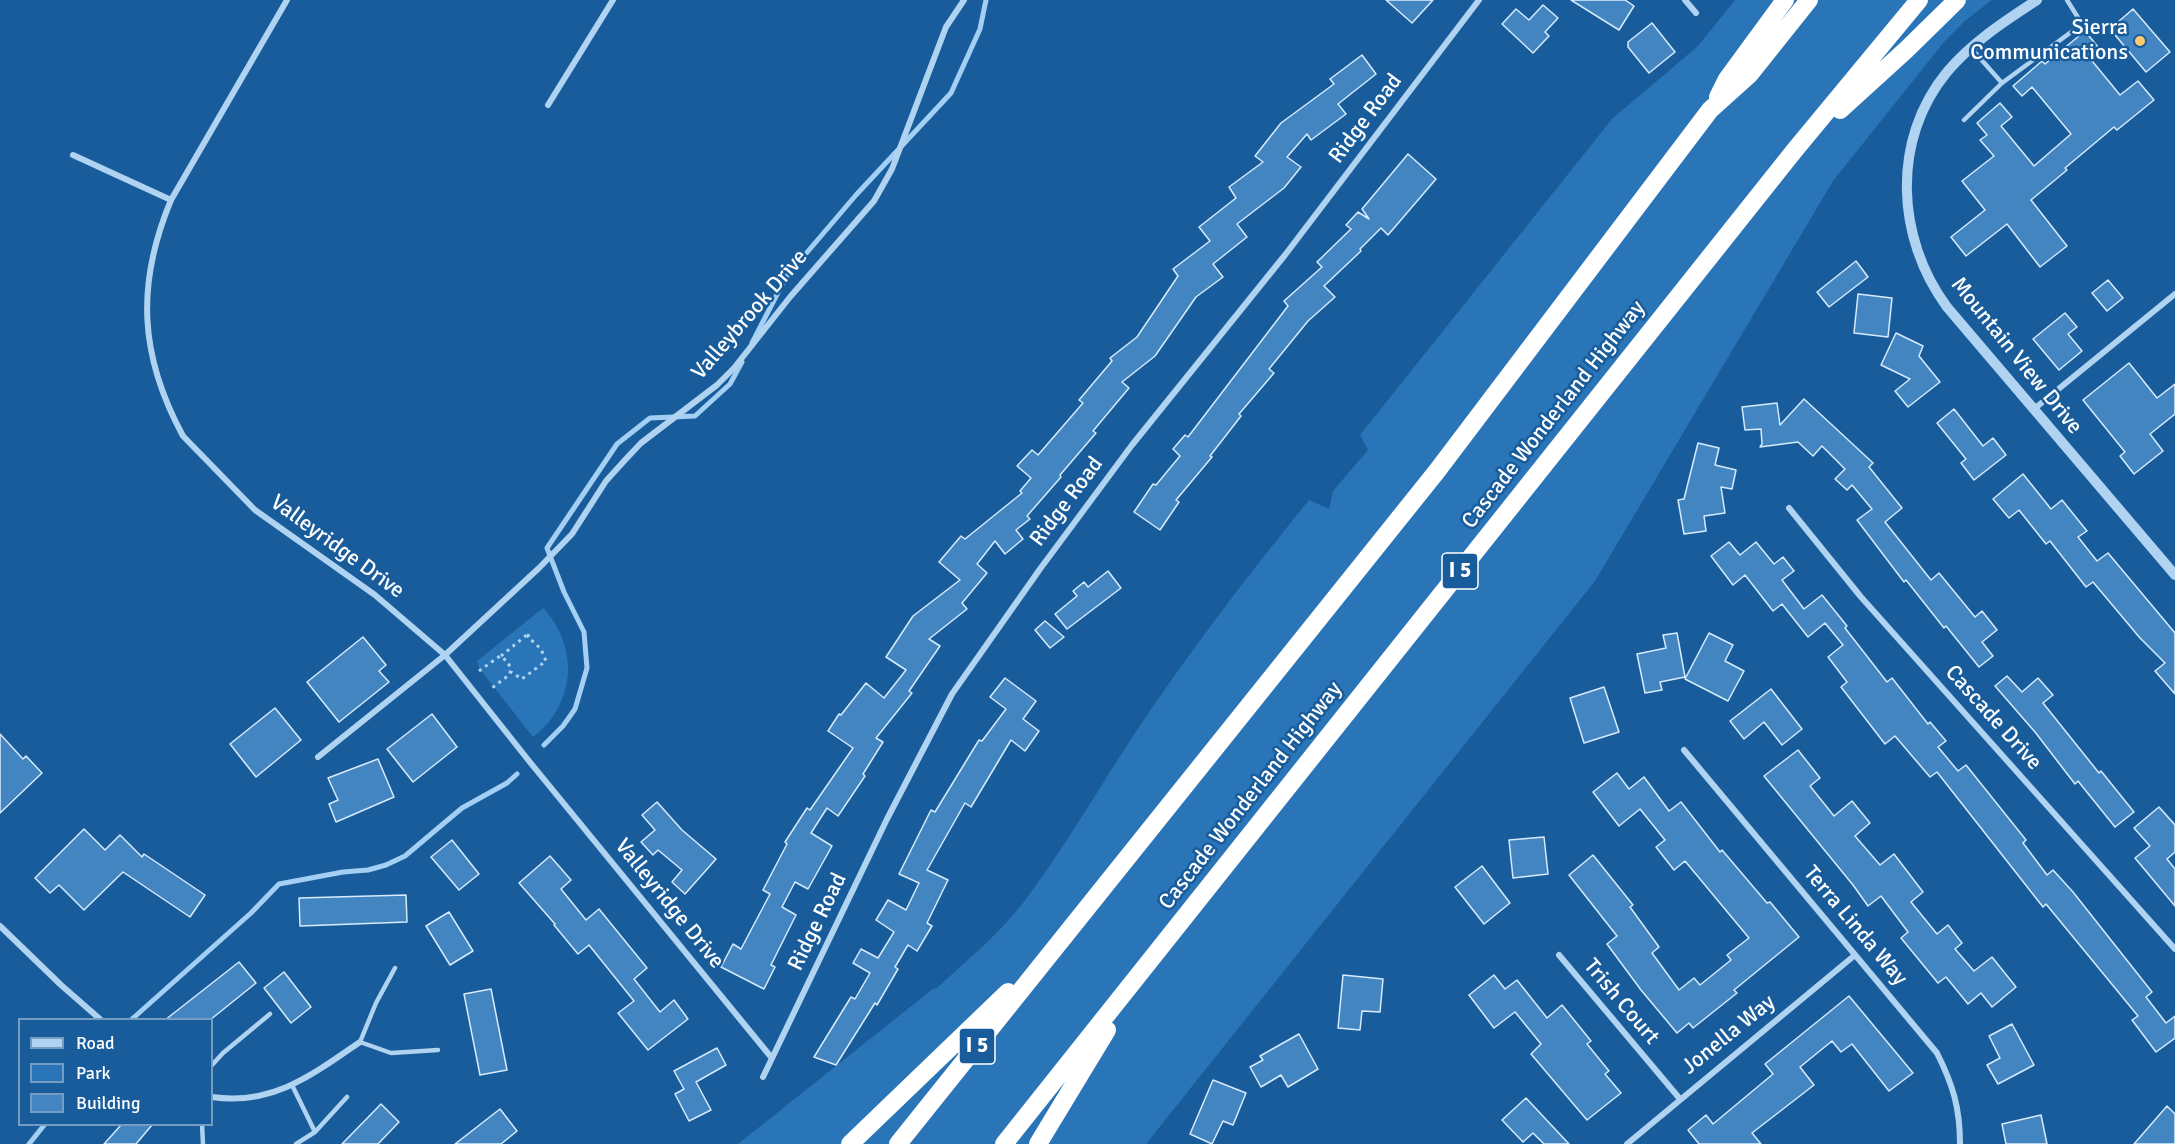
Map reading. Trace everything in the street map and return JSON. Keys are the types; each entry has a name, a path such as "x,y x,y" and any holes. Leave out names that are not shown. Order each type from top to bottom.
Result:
{"highway":[{"path":"1710,110 1727,79 1785,0"},
{"name":"I 5","path":"898,1144 1437,471 1710,110 1750,74 1809,0"},
{"name":"Cascade Wonderland Highway","path":"1004,1144 1794,151 1919,0"},
{"path":"1794,151 1906,50 1957,0"},
{"path":"850,1144 1055,947"},
{"path":"1038,1144 1140,974"}],"street":[{"name":"Valleyridge Drive","path":"287,0 171,200 159,228 147,286 147,332 165,399 183,435 255,510 375,595 445,655 771,1057"},
{"path":"548,105 613,0"},
{"name":"Valleybrook Drive","path":"318,757 445,655 559,550 584,517 606,481 640,443 726,377 790,297 869,208 892,169 946,27 964,0"},
{"name":"Ridge Road","path":"763,1077 887,819 951,694 1040,568 1132,445 1285,255 1479,0"},
{"path":"1685,0 1696,13"},
{"name":"Mountain View Drive","path":"2037,0 1971,47 1940,82 1928,100 1917,127 1907,170 1908,219 1918,252 1930,280 1942,299 2175,575"},
{"path":"73,155 171,200"},
{"path":"2034,409 2175,294"},
{"name":"Cascade Drive","path":"1789,508 1861,597 2175,949"},
{"name":"Terra Linda Way","path":"1684,750 1937,1053 1950,1079 1957,1102 1960,1144"},
{"path":"0,926 99,1018"},
{"name":"Jonella Way","path":"1627,1144 1855,955"},
{"name":"Trish Court","path":"1558,956 1680,1099"},
{"path":"213,1097 228,1099 257,1097 292,1085 360,1042"}],"lane":[{"path":"1964,120 2002,83 2082,24 2067,0"},
{"path":"1971,47 2002,83"},
{"path":"395,968 376,1003 360,1042 391,1053 438,1050"},
{"path":"213,1064 270,1014"},
{"path":"292,1085 315,1132"},
{"path":"296,1144 315,1132 347,1096"},
{"path":"202,1126 203,1144"}],"path":[{"path":"479,671 529,633 528,637 541,649 546,661 522,679 511,672"},
{"path":"492,688 511,672 511,666 501,656"}],"green space":[{"path":"1735,0 1992,0 1966,20 1944,42 1833,181 1595,581 1146,1144 738,1144 934,988 936,989 1013,915 1053,862 1155,703 1264,557 1309,500 1329,509 1333,491 1368,450 1360,435 1612,119 1698,46"},
{"path":"543,608 556,625 565,645 568,674 566,689 554,716 533,737 479,668 477,661"}],"building":[{"path":"1386,0 1433,0 1412,23"},
{"path":"1571,0 1625,0 1634,6 1619,30"},
{"path":"1543,5 1558,18 1545,32 1549,36 1533,53 1502,24 1516,9 1529,20"},
{"name":"Sierra Communications","path":"2133,9 2170,52 2146,72 2110,29"},
{"path":"1652,23 1675,52 1649,73 1628,47 1628,42"},
{"path":"2085,31 2098,47 2088,56 2120,95 2138,81 2154,100 2117,130 2114,127 2031,200 2067,246 2040,267 2007,224 1966,256 1951,237 1985,210 1962,181 1994,156 1980,140 1987,135 1977,123 2000,103 2012,117 2001,126 2034,166 2071,134 2032,87 2022,96 2013,86 2042,61 2045,64"},
{"path":"1362,55 1376,74 1338,104 1346,114 1311,140 1307,134 1287,157 1301,167 1284,188 1237,224 1247,237 1213,264 1223,277 1196,297 1155,356 1122,382 1129,388 1093,431 1096,433 1060,475 1061,477 1027,516 1030,519 1016,530 1023,539 1005,554 995,541 977,564 987,573 962,603 967,609 929,639 940,646 909,691 912,693 876,738 883,742 863,774 865,776 838,816 827,808 811,833 832,846 808,889 795,882 782,907 796,915 771,965 775,967 764,989 721,967 733,944 741,949 770,894 763,890 787,844 785,842 807,808 810,810 853,748 828,731 839,714 841,715 866,683 884,698 906,670 886,657 913,616 960,580 939,562 961,536 965,539 1022,493 1020,491 1031,478 1017,466 1032,450 1038,455 1083,403 1079,400 1112,361 1110,358 1137,337 1178,276 1173,269 1210,241 1199,227 1236,198 1229,187 1263,162 1255,156 1281,123 1334,84 1330,79"},
{"path":"1408,154 1436,179 1388,235 1381,228 1360,249 1361,251 1324,286 1335,297 1308,321 1269,369 1274,373 1239,414 1241,416 1210,456 1212,457 1176,500 1179,502 1160,530 1134,512 1153,484 1156,485 1180,456 1173,449 1185,435 1188,437 1288,306 1284,301 1322,267 1317,262 1351,229 1346,225 1358,212 1369,219 1362,209"},
{"path":"1856,261 1868,277 1829,307 1817,292"},
{"path":"2108,280 2123,298 2107,311 2092,293"},
{"path":"1858,294 1892,298 1888,337 1854,333"},
{"path":"2065,313 2077,327 2068,334 2082,351 2059,370 2033,339"},
{"path":"1896,333 1923,346 1919,356 1940,382 1908,407 1895,391 1910,379 1881,365"},
{"path":"2129,363 2157,398 2175,384 2175,414 2150,434 2163,451 2134,474 2120,456 2125,452 2083,400"},
{"path":"1804,399 1873,463 1869,467 1902,508 1885,522 1931,580 1939,573 1975,617 1982,611 1997,630 1982,642 1993,656 1979,667 1906,580 1904,582 1857,520 1872,509 1852,485 1847,490 1835,479 1845,469 1822,446 1813,456 1798,442 1760,447 1762,444 1761,429 1745,430 1742,407 1777,403 1780,425"},
{"path":"1954,409 1983,446 1993,438 2006,455 1974,480 1961,463 1966,459 1937,423"},
{"path":"1698,443 1719,448 1715,465 1736,470 1732,489 1721,487 1725,513 1704,516 1706,531 1684,534 1678,500 1684,499"},
{"path":"2023,474 2051,509 2062,500 2087,531 2078,537 2097,561 2108,553 2175,633 2175,694 2155,671 2165,663 2140,638 2093,582 2086,587 2050,541 2046,544 2019,510 2009,518 1993,499"},
{"path":"1729,542 1740,555 1756,542 1774,564 1783,557 1794,571 1782,580 1804,609 1822,595 1887,682 1892,678 1928,724 1930,722 1946,741 1938,747 1958,771 1966,765 2026,840 2023,843 2047,875 2053,870 2073,892 2152,992 2146,997 2166,1023 2175,1016 2175,1038 2156,1052 2132,1020 2138,1016 2046,904 2043,907 1937,772 1930,777 1895,736 1885,744 1841,687 1847,682 1828,657 1843,645 1825,623 1808,637 1782,604 1773,611 1745,575 1733,585 1711,556"},
{"path":"1108,571 1121,588 1067,629 1055,614 1077,596 1073,591 1084,582 1088,587"},
{"path":"1045,621 1064,637 1050,648 1035,630"},
{"path":"1677,633 1685,677 1660,682 1662,690 1645,693 1637,654 1666,648 1663,635"},
{"path":"1709,633 1733,645 1725,661 1744,671 1728,701 1685,679"},
{"path":"363,637 386,665 379,671 389,682 339,722 307,682"},
{"path":"2007,676 2022,692 2038,678 2053,695 2043,703 2099,773 2101,771 2134,812 2115,827 2078,781 2075,784 2035,732 1995,686"},
{"path":"1005,678 1036,701 1023,719 1039,731 1025,751 1011,740 971,807 965,803 927,870 948,880 927,923 932,926 917,951 908,945 895,967 898,969 877,1005 875,1003 836,1065 814,1057 851,997 855,999 870,973 853,963 861,949 878,958 894,932 876,920 888,900 906,910 919,883 899,874 931,810 935,812 979,740 982,741 1006,709 990,697"},
{"path":"1604,687 1619,732 1584,743 1570,698"},
{"path":"1771,689 1802,729 1782,745 1764,722 1744,739 1730,721"},
{"path":"275,708 301,740 256,777 230,744"},
{"path":"432,714 457,747 413,782 387,749"},
{"path":"0,734 23,759 26,756 42,773 0,813"},
{"path":"1798,750 1820,778 1810,786 1834,816 1852,801 1870,823 1855,836 1880,865 1894,854 1923,892 1911,902 1937,934 1948,925 1962,943 1955,949 1974,971 1992,957 2016,987 1992,1007 1981,993 1968,1004 1946,977 1938,983 1901,938 1908,932 1881,896 1868,906 1764,776"},
{"path":"378,759 394,797 336,822 329,804 338,800 328,778"},
{"path":"1617,773 1629,789 1644,777 1669,811 1681,802 1720,852 1722,850 1799,937 1734,990 1737,993 1693,1028 1689,1023 1677,1033 1607,944 1617,936 1569,875 1593,855 1633,905 1630,907 1659,947 1652,953 1679,990 1694,978 1700,985 1731,960 1727,955 1749,938 1685,861 1674,870 1656,847 1665,840 1640,809 1619,826 1593,792"},
{"path":"657,802 682,830 716,859 685,894 672,882 682,870 658,850 653,855 641,842 655,830 642,815"},
{"path":"2159,807 2175,825 2175,852 2167,859 2175,869 2175,906 2135,858 2150,846 2134,828"},
{"path":"84,829 105,850 120,835 142,857 144,854 205,895 190,917 123,872 84,910 59,885 50,893 35,878"},
{"path":"1544,837 1548,874 1513,878 1509,840"},
{"path":"452,840 479,874 459,890 431,857"},
{"path":"550,856 571,880 561,889 586,920 599,909 647,968 634,979 660,1012 674,1000 688,1019 648,1050 618,1013 634,1001 589,945 578,954 519,883"},
{"path":"1482,866 1510,903 1484,924 1455,887"},
{"path":"406,895 407,922 300,926 299,898"},
{"path":"449,912 473,951 450,965 426,926"},
{"path":"239,962 256,983 212,1018 168,1018"},
{"path":"284,972 311,1007 291,1023 264,988"},
{"path":"1343,975 1383,979 1380,1012 1362,1011 1360,1030 1338,1028"},
{"path":"1494,975 1505,989 1517,980 1547,1018 1562,1005 1591,1041 1587,1044 1609,1071 1605,1074 1621,1093 1587,1120 1531,1054 1541,1044 1515,1012 1494,1028 1469,995"},
{"path":"491,989 507,1070 480,1075 464,994"},
{"path":"1849,996 1913,1073 1889,1091 1852,1044 1841,1052 1832,1041 1800,1067 1814,1085 1752,1133 1761,1144 1699,1144 1688,1130 1706,1115 1713,1124 1773,1074 1765,1064"},
{"path":"2012,1024 2034,1065 1998,1084 1987,1065 2000,1058 1989,1036"},
{"path":"1299,1034 1318,1069 1288,1087 1281,1075 1261,1087 1250,1067 1263,1060 1260,1056"},
{"path":"717,1048 726,1065 696,1082 711,1110 689,1121 675,1094 684,1089 674,1071"},
{"path":"1213,1080 1246,1093 1233,1125 1223,1121 1212,1144 1190,1134"},
{"path":"1526,1098 1569,1144 1544,1144 1533,1133 1523,1142 1502,1120"},
{"path":"381,1104 399,1122 378,1144 342,1144"},
{"path":"2167,1106 2175,1114 2175,1144 2134,1144"},
{"path":"500,1109 517,1131 501,1144 455,1144"},
{"path":"2041,1115 2047,1144 2006,1144 2002,1124"},
{"path":"120,1126 151,1126 136,1144 104,1144"}],"waterway":[{"path":"752,343 786,277 856,195 951,93 980,29 986,0"},
{"path":"544,745 563,726 575,709 587,668 584,632 564,592 547,548 617,444 650,418 695,416 730,384 742,362"},
{"path":"133,1018 251,913 279,884 386,865 405,856 462,808 507,783 517,774"},
{"path":"29,1144 43,1126"}],"place":[{"name":"Sierra Communications","path":"2140,41"}]}
